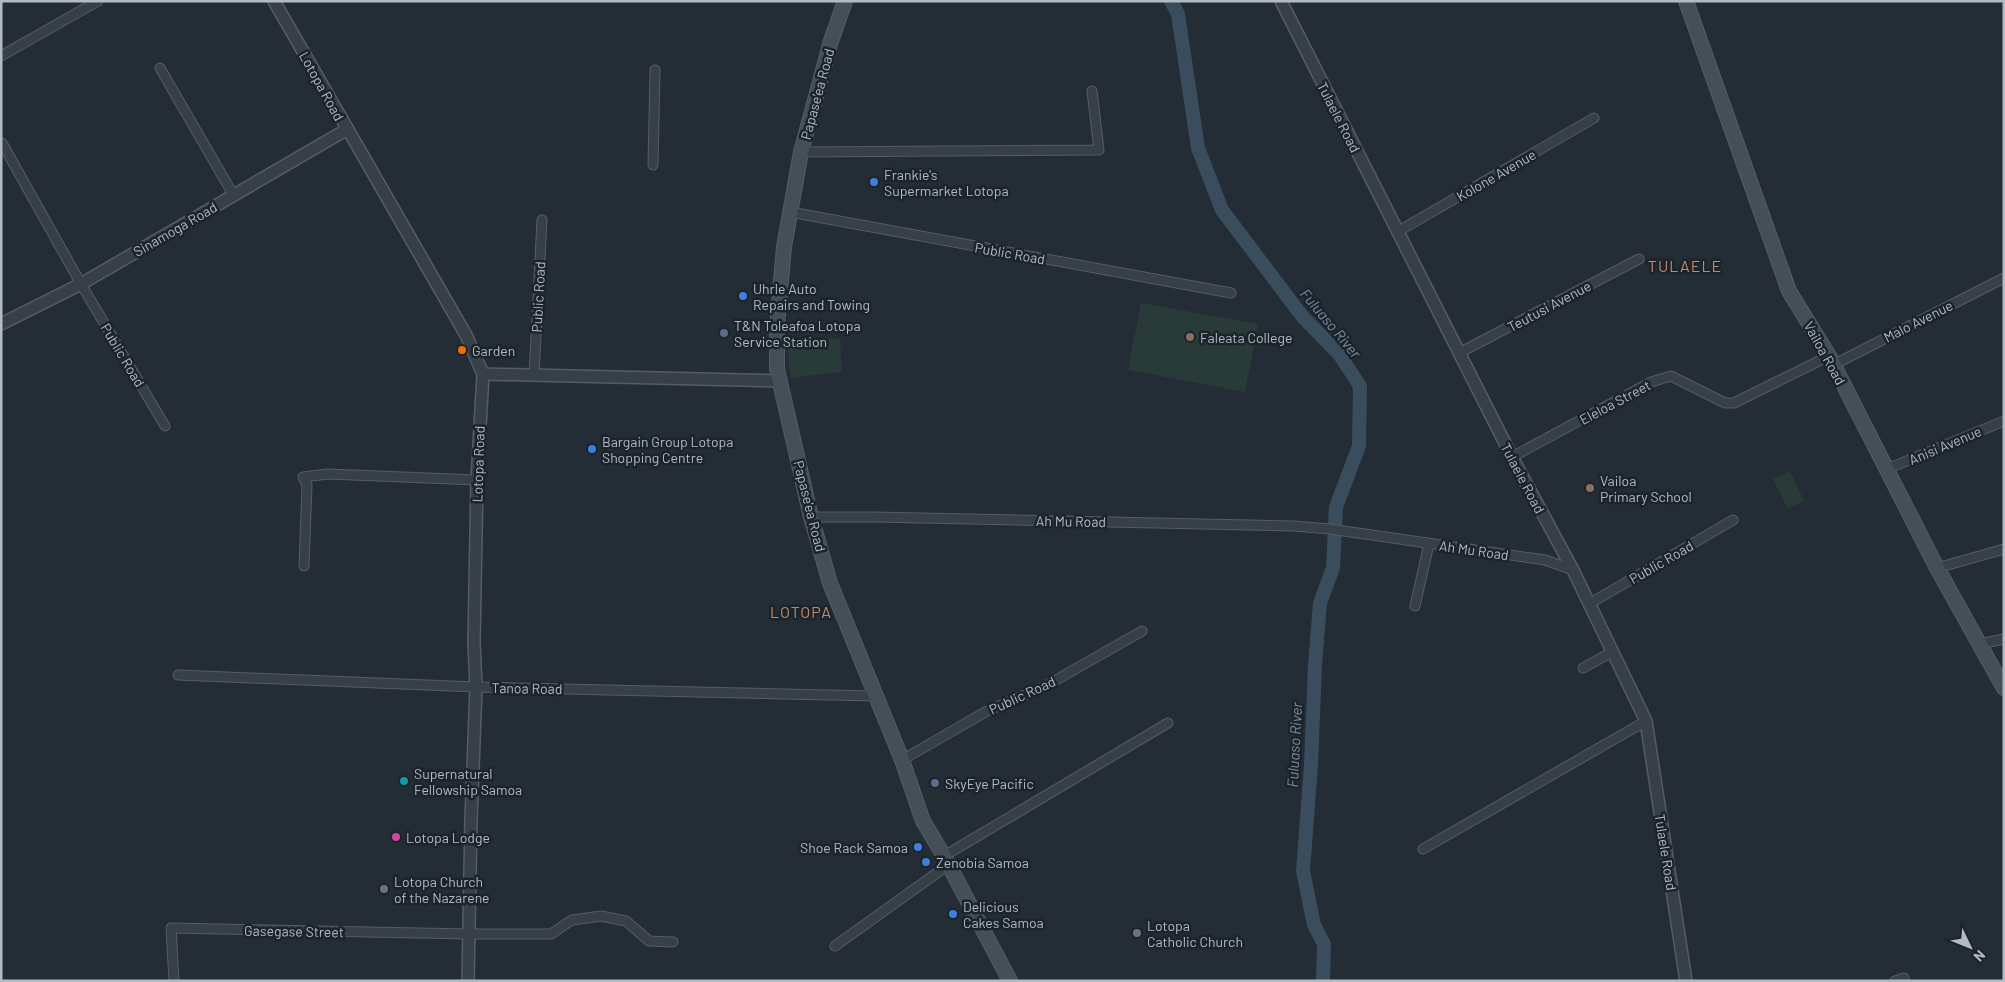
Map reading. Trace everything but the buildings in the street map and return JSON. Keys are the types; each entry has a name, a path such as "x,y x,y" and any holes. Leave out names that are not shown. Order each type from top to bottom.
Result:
{"main road":[{"name":"Papase'ea Road","path":"845,1 831,41 801,152 784,247 776,326 776,362 811,518 830,583 902,760 923,821 1010,981"},
{"name":"Vailoa Road","path":"1686,1 1790,291 1831,361 1937,568 2004,688"}],"street":[{"path":"1,56 98,1"},
{"name":"Lotopa Road","path":"274,1 346,130 466,335 483,374 477,480 474,643 476,687 470,820 468,981"},
{"name":"Tulaele Road","path":"1281,1 1512,457 1572,570 1646,721 1686,981"},
{"path":"160,68 234,196"},
{"path":"653,165 655,70"},
{"path":"801,152 1099,150 1092,91"},
{"name":"Kolone Avenue","path":"1397,232 1594,118"},
{"name":"Sinamoga Road","path":"1,324 81,284 346,130"},
{"name":"Public Road","path":"2,143 81,284 165,426"},
{"name":"Public Road","path":"790,212 1231,293"},
{"name":"Public Road","path":"534,375 542,220"},
{"name":"Teutusi Avenue","path":"1459,353 1639,258"},
{"name":"Malo Avenue","path":"1831,361 2004,278"},
{"name":"Eleloa Street","path":"1512,457 1651,382 1670,376 1725,403 1734,403 1831,361"},
{"path":"483,374 780,381"},
{"name":"Anisi Avenue","path":"1887,469 2004,421"},
{"path":"304,566 307,485 304,477 328,474 477,480"},
{"name":"Ah Mu Road","path":"811,518 873,516 1330,529 1545,560 1572,570"},
{"name":"Public Road","path":"1589,604 1733,520"},
{"path":"1415,606 1429,544"},
{"path":"1937,568 2004,549"},
{"name":"Public Road","path":"902,760 987,711 1042,688 1142,631"},
{"path":"1980,644 2004,639"},
{"path":"1583,668 1612,652"},
{"name":"Tanoa Road","path":"178,675 476,687 876,696"},
{"path":"1423,849 1646,721"},
{"path":"835,946 946,861 1168,723"},
{"path":"469,934 551,934 572,920 601,916 626,921 649,941 673,942"},
{"name":"Gasegase Street","path":"174,981 171,928 469,934"}],"green space":[{"path":"1141,303 1258,324 1245,392 1128,370"},
{"path":"840,338 842,372 790,378 787,342"},
{"path":"1790,471 1804,501 1788,509 1773,479"}],"waterway":[{"name":"Fuluaso River","path":"1171,1 1178,14 1198,148 1222,210 1302,316 1339,354 1360,386 1359,446 1336,507 1333,568 1320,603 1315,665 1311,765 1303,871 1314,925 1324,944 1323,981"}],"place":[{"name":"Frankie's Supermarket Lotopa","path":"874,182"},
{"name":"Uhrle Auto Repairs and Towing","path":"743,296"},
{"name":"T&N Toleafoa Lotopa Service Station","path":"724,333"},
{"name":"Faleata College","path":"1190,337"},
{"name":"Garden","path":"462,350"},
{"name":"Bargain Group Lotopa Shopping Centre","path":"592,449"},
{"name":"Vailoa Primary School","path":"1590,488"},
{"name":"Supernatural Fellowship Samoa","path":"404,781"},
{"name":"SkyEye Pacific","path":"935,783"},
{"name":"Lotopa Lodge","path":"396,837"},
{"name":"Shoe Rack Samoa","path":"918,847"},
{"name":"Zenobia Samoa","path":"926,862"},
{"name":"Lotopa Church of the Nazarene","path":"384,889"},
{"name":"Delicious Cakes Samoa","path":"953,914"},
{"name":"Lotopa Catholic Church","path":"1137,933"}],"district":[{"name":"TULAELE","path":"1685,265"},
{"name":"LOTOPA","path":"801,611"}]}
